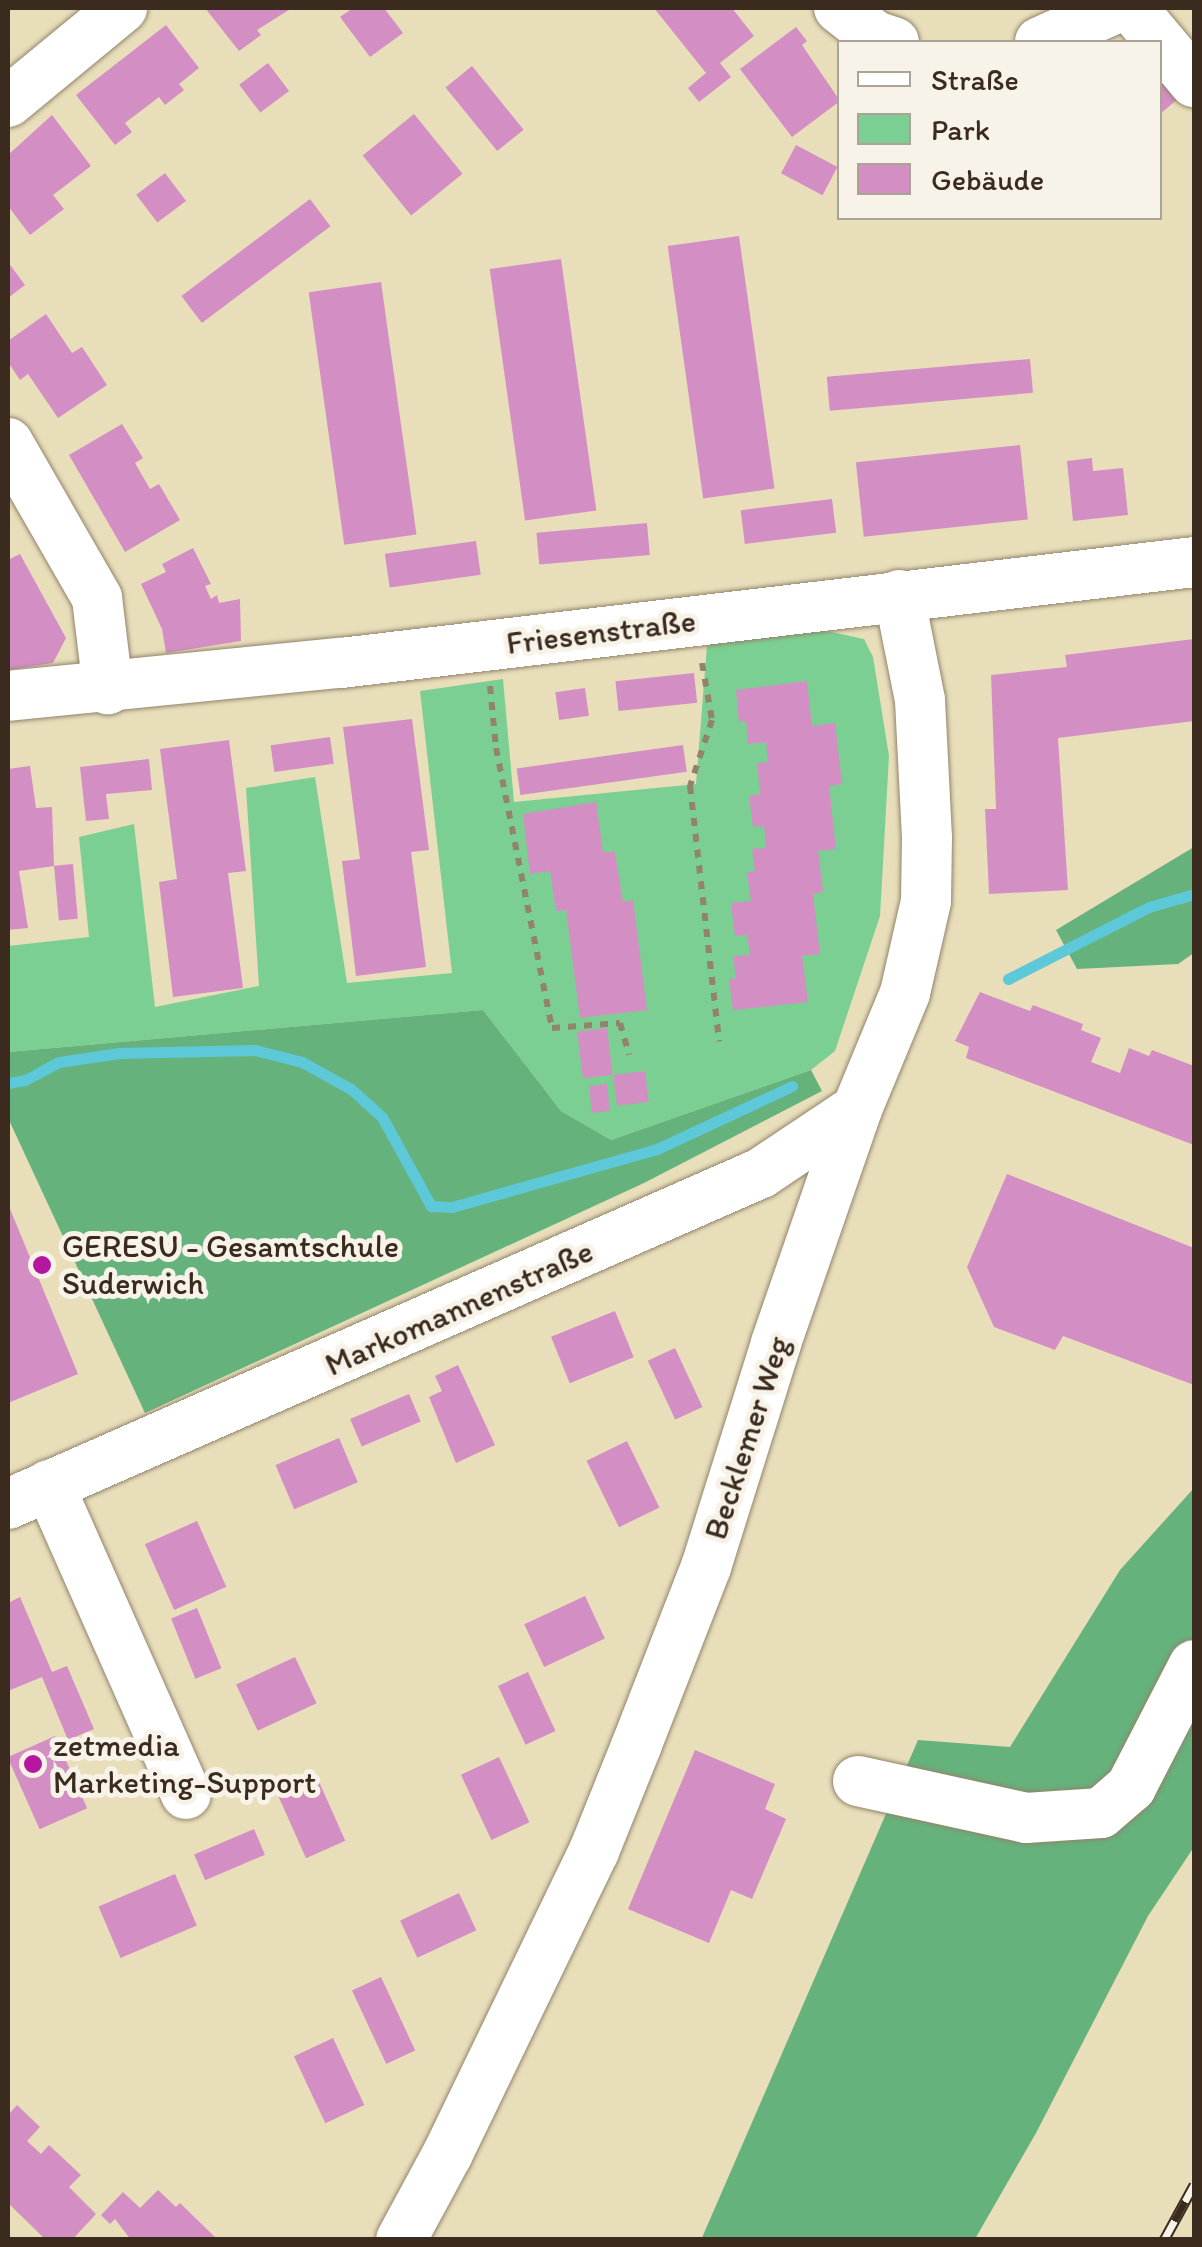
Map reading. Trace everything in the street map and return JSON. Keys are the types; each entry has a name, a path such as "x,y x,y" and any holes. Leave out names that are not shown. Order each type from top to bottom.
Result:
{"street":[{"path":"8,102 122,8"},
{"path":"839,8 875,36 888,40"},
{"path":"1044,40 1116,8"},
{"path":"1132,8 1159,40"},
{"path":"1162,44 1194,82"},
{"path":"8,443 96,598 108,690"},
{"name":"Friesenstraße","path":"8,696 108,690 1194,562"},
{"name":"Becklemer Weg","path":"402,2240 448,2155 585,1869 638,1744 706,1567 776,1343 858,1110 905,993 926,901 920,700 899,596"},
{"name":"Markomannenstraße","path":"186,1794 28,1494 761,1173 858,1110"},
{"path":"858,1781 1026,1818 1101,1813 1130,1787 1194,1664"}],"path":[{"path":"694,620 712,720 690,786 720,1041"},
{"path":"486,646 496,748 552,1028 620,1022 629,1054"}],"green space":[{"path":"822,630 864,639 873,657 889,756 880,916 835,1051 811,1070 611,1140 561,1111 483,1010 8,1052 8,946 89,937 79,837 134,824 155,1007 259,986 246,788 315,777 347,983 452,973 420,691 503,679 514,802 696,784 707,645"},
{"path":"1194,847 1194,953 1178,964 1077,969 1056,930"},
{"path":"483,1010 561,1111 611,1140 811,1070 822,1091 644,1183 145,1413 8,1118 8,1052"},
{"path":"1194,1488 1194,1847 1148,1916 1036,2133 975,2239 701,2240 918,1740 1010,1747 1120,1570"}],"building":[{"path":"205,8 292,8 257,30 261,35 239,51"},
{"path":"353,8 384,8 403,33 370,57 340,17"},
{"path":"654,8 732,8 754,36 720,63 731,77 699,102 688,88 706,73"},
{"path":"166,25 199,68 179,84 184,90 165,105 159,97 125,123 132,132 115,145 76,95"},
{"path":"796,27 807,41 802,45 837,97 837,103 792,137 740,69"},
{"path":"1162,57 1185,93 1162,112"},
{"path":"268,63 289,91 260,113 239,85"},
{"path":"472,66 524,130 497,151 446,87"},
{"path":"414,114 462,174 411,215 363,156"},
{"path":"52,115 91,166 53,195 64,209 30,235 8,206 8,155"},
{"path":"796,145 837,167 822,195 781,173"},
{"path":"165,173 186,201 157,223 136,195"},
{"path":"310,199 330,226 202,323 181,296"},
{"path":"739,236 774,489 703,499 668,246"},
{"path":"561,259 596,511 525,521 490,269"},
{"path":"8,262 25,285 8,298"},
{"path":"381,282 416,535 344,545 309,292"},
{"path":"46,314 72,353 82,347 107,385 58,418 28,374 20,380 8,362 8,341"},
{"path":"1030,359 1033,393 830,411 827,377"},
{"path":"122,424 143,458 135,463 150,489 159,484 180,520 125,552 69,455"},
{"path":"1020,445 1028,520 864,537 856,462"},
{"path":"1092,458 1093,471 1123,468 1128,515 1073,521 1067,461"},
{"path":"832,499 836,533 745,544 741,510"},
{"path":"647,523 650,555 539,565 536,533"},
{"path":"476,541 481,575 390,587 385,554"},
{"path":"193,548 211,584 205,586 211,599 217,595 219,603 240,599 241,641 166,653 162,629 141,584 166,572 162,564"},
{"path":"20,554 66,638 53,663 8,670 8,560"},
{"path":"1194,639 1194,721 1058,738 1068,890 989,894 985,809 996,809 991,675 1067,667 1065,655"},
{"path":"694,673 697,703 619,711 615,681"},
{"path":"807,681 812,726 835,723 842,784 829,786 836,849 818,851 823,892 813,894 820,954 802,956 808,1002 733,1010 729,979 736,978 733,956 750,955 747,935 735,936 731,903 751,901 747,872 755,871 752,849 766,848 764,826 753,827 749,796 760,794 757,763 768,762 766,742 748,744 746,721 739,722 736,690"},
{"path":"585,688 589,716 559,720 555,692"},
{"path":"412,719 429,850 411,852 426,967 356,976 342,861 360,859 343,727"},
{"path":"330,737 334,764 274,772 271,745"},
{"path":"229,740 246,871 228,873 243,988 173,997 159,882 177,879 160,749"},
{"path":"683,745 687,772 520,795 517,768"},
{"path":"149,759 152,790 106,794 109,819 86,821 80,767"},
{"path":"30,766 36,808 52,807 54,866 19,871 28,928 8,930 8,769"},
{"path":"596,802 603,852 615,852 623,902 633,900 647,1010 580,1018 566,910 556,911 550,871 530,874 523,814"},
{"path":"73,864 78,919 59,920 54,866"},
{"path":"980,992 1030,1011 1033,1005 1083,1024 1081,1030 1101,1038 1091,1062 1120,1073 1129,1048 1149,1056 1152,1050 1194,1066 1194,1145 966,1058 969,1047 955,1041"},
{"path":"607,1028 613,1075 583,1078 577,1032"},
{"path":"645,1071 649,1102 617,1106 613,1075"},
{"path":"607,1084 610,1111 592,1113 589,1086"},
{"path":"1007,1174 1194,1248 1194,1385 1063,1336 1055,1350 994,1327 967,1267"},
{"path":"8,1204 78,1374 8,1403"},
{"path":"615,1311 634,1357 570,1383 551,1337"},
{"path":"675,1348 702,1407 675,1420 648,1361"},
{"path":"458,1365 495,1445 456,1463 429,1397 442,1391 435,1376"},
{"path":"409,1394 421,1422 362,1447 350,1419"},
{"path":"339,1438 358,1482 294,1509 275,1465"},
{"path":"627,1441 659,1508 619,1527 587,1461"},
{"path":"197,1521 226,1587 174,1610 145,1544"},
{"path":"585,1596 605,1639 544,1667 524,1624"},
{"path":"20,1597 52,1672 67,1666 94,1729 68,1740 42,1677 8,1691 8,1603"},
{"path":"197,1608 221,1668 195,1679 171,1618"},
{"path":"295,1657 317,1703 258,1731 236,1684"},
{"path":"528,1672 555,1731 526,1745 498,1686"},
{"path":"55,1736 87,1808 40,1829 8,1757"},
{"path":"695,1750 775,1784 765,1809 786,1819 752,1899 731,1890 709,1943 628,1909"},
{"path":"499,1757 529,1822 491,1840 461,1775"},
{"path":"316,1775 345,1841 306,1858 277,1792"},
{"path":"254,1829 265,1855 205,1880 194,1854"},
{"path":"175,1874 197,1926 120,1958 99,1906"},
{"path":"459,1893 476,1930 417,1958 400,1920"},
{"path":"381,1977 415,2050 386,2064 352,1991"},
{"path":"333,2038 364,2105 325,2123 294,2056"},
{"path":"17,2105 40,2127 27,2141 41,2154 49,2145 81,2175 69,2187 96,2214 72,2240 46,2240 8,2203 8,2115"},
{"path":"158,2190 176,2207 180,2203 218,2240 131,2240 115,2219 110,2224 101,2215 123,2192 140,2208"}],"waterway":[{"path":"1008,979 1149,907 1194,894"},
{"path":"8,1083 25,1080 59,1062 119,1053 255,1050 302,1062 351,1089 382,1117 431,1206 452,1207 657,1149 792,1086"}],"railway":[{"path":"1164,2240 1194,2185"}],"place":[{"name":"GERESU - Gesamtschule Suderwich","path":"42,1265"},
{"name":"zetmedia Marketing-Support","path":"33,1764"}]}
